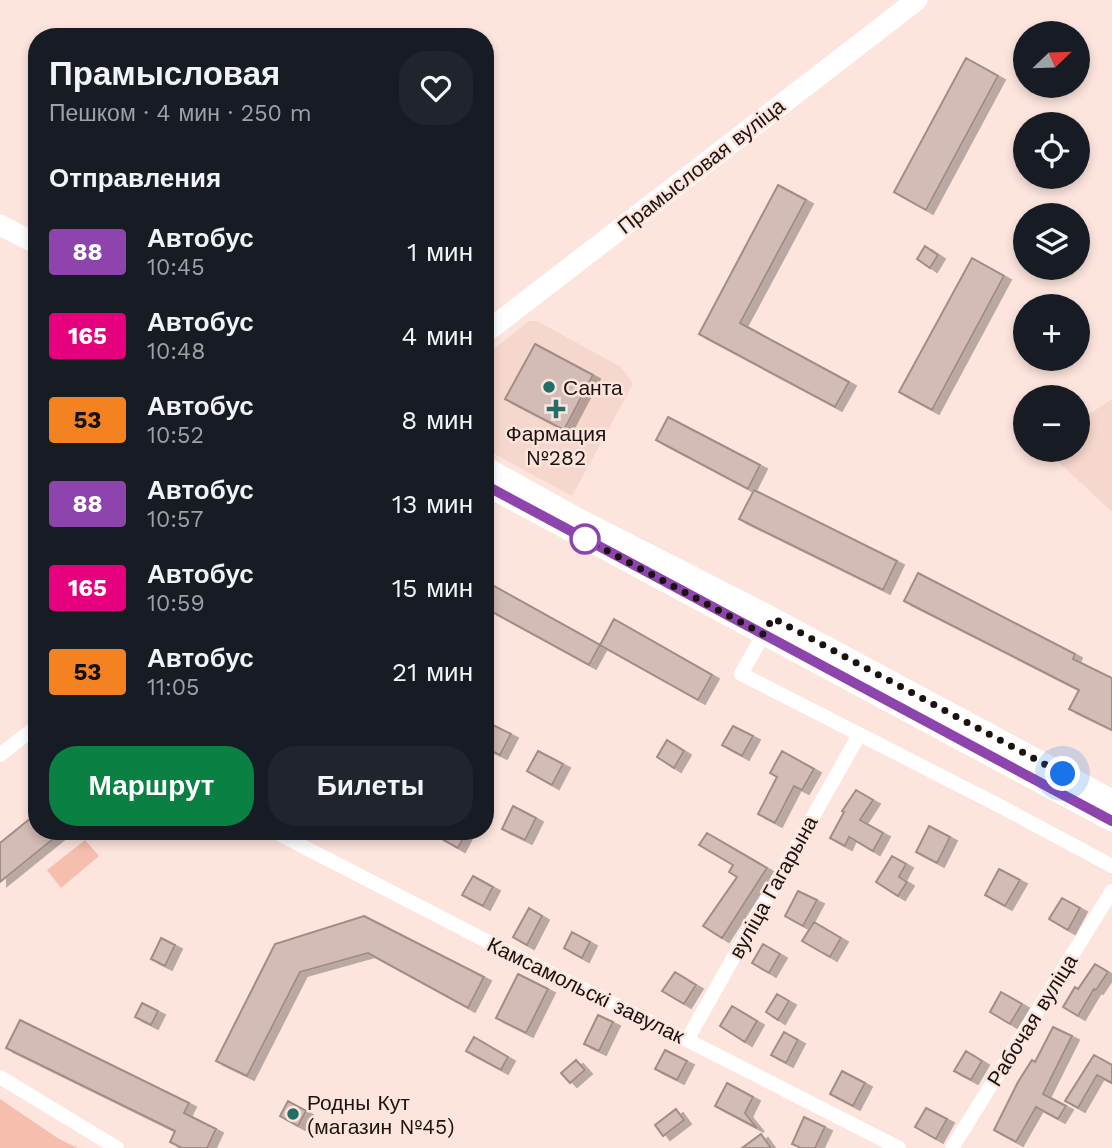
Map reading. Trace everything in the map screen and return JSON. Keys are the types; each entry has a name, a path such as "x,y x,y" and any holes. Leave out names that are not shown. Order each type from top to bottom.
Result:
{"main road":[{"name":"Прамысловая вуліца","path":"494,326 917,0"},
{"path":"0,225 28,239"},
{"path":"494,472 1112,821"},
{"path":"494,489 1112,800"}],"street":[{"path":"768,626 741,674 1112,866"},
{"path":"0,755 28,733"},
{"name":"вуліца Гагарына","path":"687,1040 859,735"},
{"name":"Камсамольскі завулак","path":"290,840 495,946 899,1148"},
{"name":"Рабочая вуліца","path":"952,1148 1112,891"},
{"path":"0,1077 117,1148"}],"shaded area":[{"path":"529,321 537,321 621,367 633,384 572,496 494,454 494,349"},
{"path":"1112,399 1112,512 1059,462 1090,462 1090,413"},
{"path":"85,840 99,856 61,888 47,870"},
{"path":"0,1099 59,1139 78,1148 0,1148"}],"building":[{"path":"966,58 998,76 926,210 894,192"},
{"path":"778,185 806,200 740,323 849,382 835,407 699,334"},
{"path":"925,246 938,255 930,268 917,259"},
{"path":"972,258 1004,276 932,410 899,392"},
{"name":"Санта","path":"535,344 593,375 564,430 505,399"},
{"path":"668,417 760,465 748,489 656,440"},
{"path":"754,490 897,561 883,590 739,519"},
{"path":"918,573 1075,654 1073,659 1112,678 1112,730 1069,709 1079,690 904,601"},
{"path":"494,586 600,645 589,665 494,613"},
{"path":"614,619 712,675 698,700 600,645"},
{"path":"494,726 511,734 500,755 494,752"},
{"path":"733,726 753,736 742,756 722,745"},
{"path":"667,740 684,751 674,768 657,757"},
{"path":"538,751 563,764 552,785 527,771"},
{"path":"782,751 814,769 802,790 794,786 775,823 758,814 777,777 770,773"},
{"path":"856,790 873,800 860,820 883,833 873,851 849,837 845,846 830,838 844,812 842,811"},
{"path":"513,806 536,818 525,840 502,829"},
{"path":"28,820 28,840 52,840 0,882 0,843"},
{"path":"929,826 950,837 937,863 916,852"},
{"path":"707,833 767,868 722,938 703,926 737,877 729,872 733,865 699,845"},
{"path":"444,840 462,840 458,848"},
{"path":"892,856 906,864 899,877 907,882 898,896 876,882"},
{"path":"999,869 1020,880 1005,906 985,895"},
{"path":"473,876 493,887 483,906 462,895"},
{"path":"798,891 817,900 803,926 785,916"},
{"path":"1062,898 1080,908 1068,930 1049,919"},
{"path":"529,908 542,916 527,945 513,937"},
{"path":"364,916 484,977 468,1008 368,953 300,972 247,1076 216,1061 275,944"},
{"path":"814,922 841,938 830,957 802,941"},
{"path":"572,932 590,942 582,958 564,948"},
{"path":"161,938 175,945 165,966 151,959"},
{"path":"763,944 780,954 769,973 752,963"},
{"path":"1095,964 1108,972 1078,1016 1063,1007 1075,987 1078,989"},
{"path":"675,972 696,985 684,1004 662,991"},
{"path":"518,974 548,989 526,1033 496,1018"},
{"path":"1001,992 1022,1004 1010,1024 990,1012"},
{"path":"777,994 789,1001 778,1020 766,1012"},
{"path":"142,1003 158,1011 151,1025 135,1017"},
{"path":"732,1006 757,1021 745,1042 720,1026"},
{"path":"598,1015 613,1022 599,1051 584,1044"},
{"path":"20,1020 189,1103 184,1113 216,1129 207,1148 182,1148 170,1142 175,1131 6,1048"},
{"path":"1053,1027 1072,1036 1043,1094 1066,1106 1058,1119 1036,1107 1016,1142 994,1130 1018,1082 1032,1060 1035,1062"},
{"path":"784,1032 798,1040 786,1063 771,1055"},
{"path":"474,1037 508,1057 501,1070 466,1051"},
{"path":"665,1050 687,1061 677,1080 655,1069"},
{"path":"966,1051 982,1061 971,1080 954,1071"},
{"path":"1094,1055 1112,1065 1112,1083 1097,1075 1078,1108 1065,1101"},
{"path":"576,1060 585,1070 570,1083 561,1073"},
{"path":"842,1071 865,1083 853,1106 830,1094"},
{"path":"727,1083 753,1097 745,1113 757,1128 715,1106"},
{"name":"Родны Кут (магазин №45)","path":"288,1101 306,1111 298,1126 280,1116"},
{"path":"926,1108 947,1119 936,1139 915,1127"},
{"path":"676,1109 684,1120 663,1136 655,1125"},
{"path":"804,1117 825,1127 815,1148 801,1148 792,1144"},
{"path":"761,1134 771,1148 742,1148"}],"bus line":[{"name":"88","path":"494,490 1112,821"}],"place":[{"name":"Санта","path":"549,387"},
{"name":"Фармация №282","path":"556,409"},
{"name":"Родны Кут (магазин №45)","path":"293,1114"}],"route":[{"path":"585,539 763,634 773,618 1063,774"}]}
